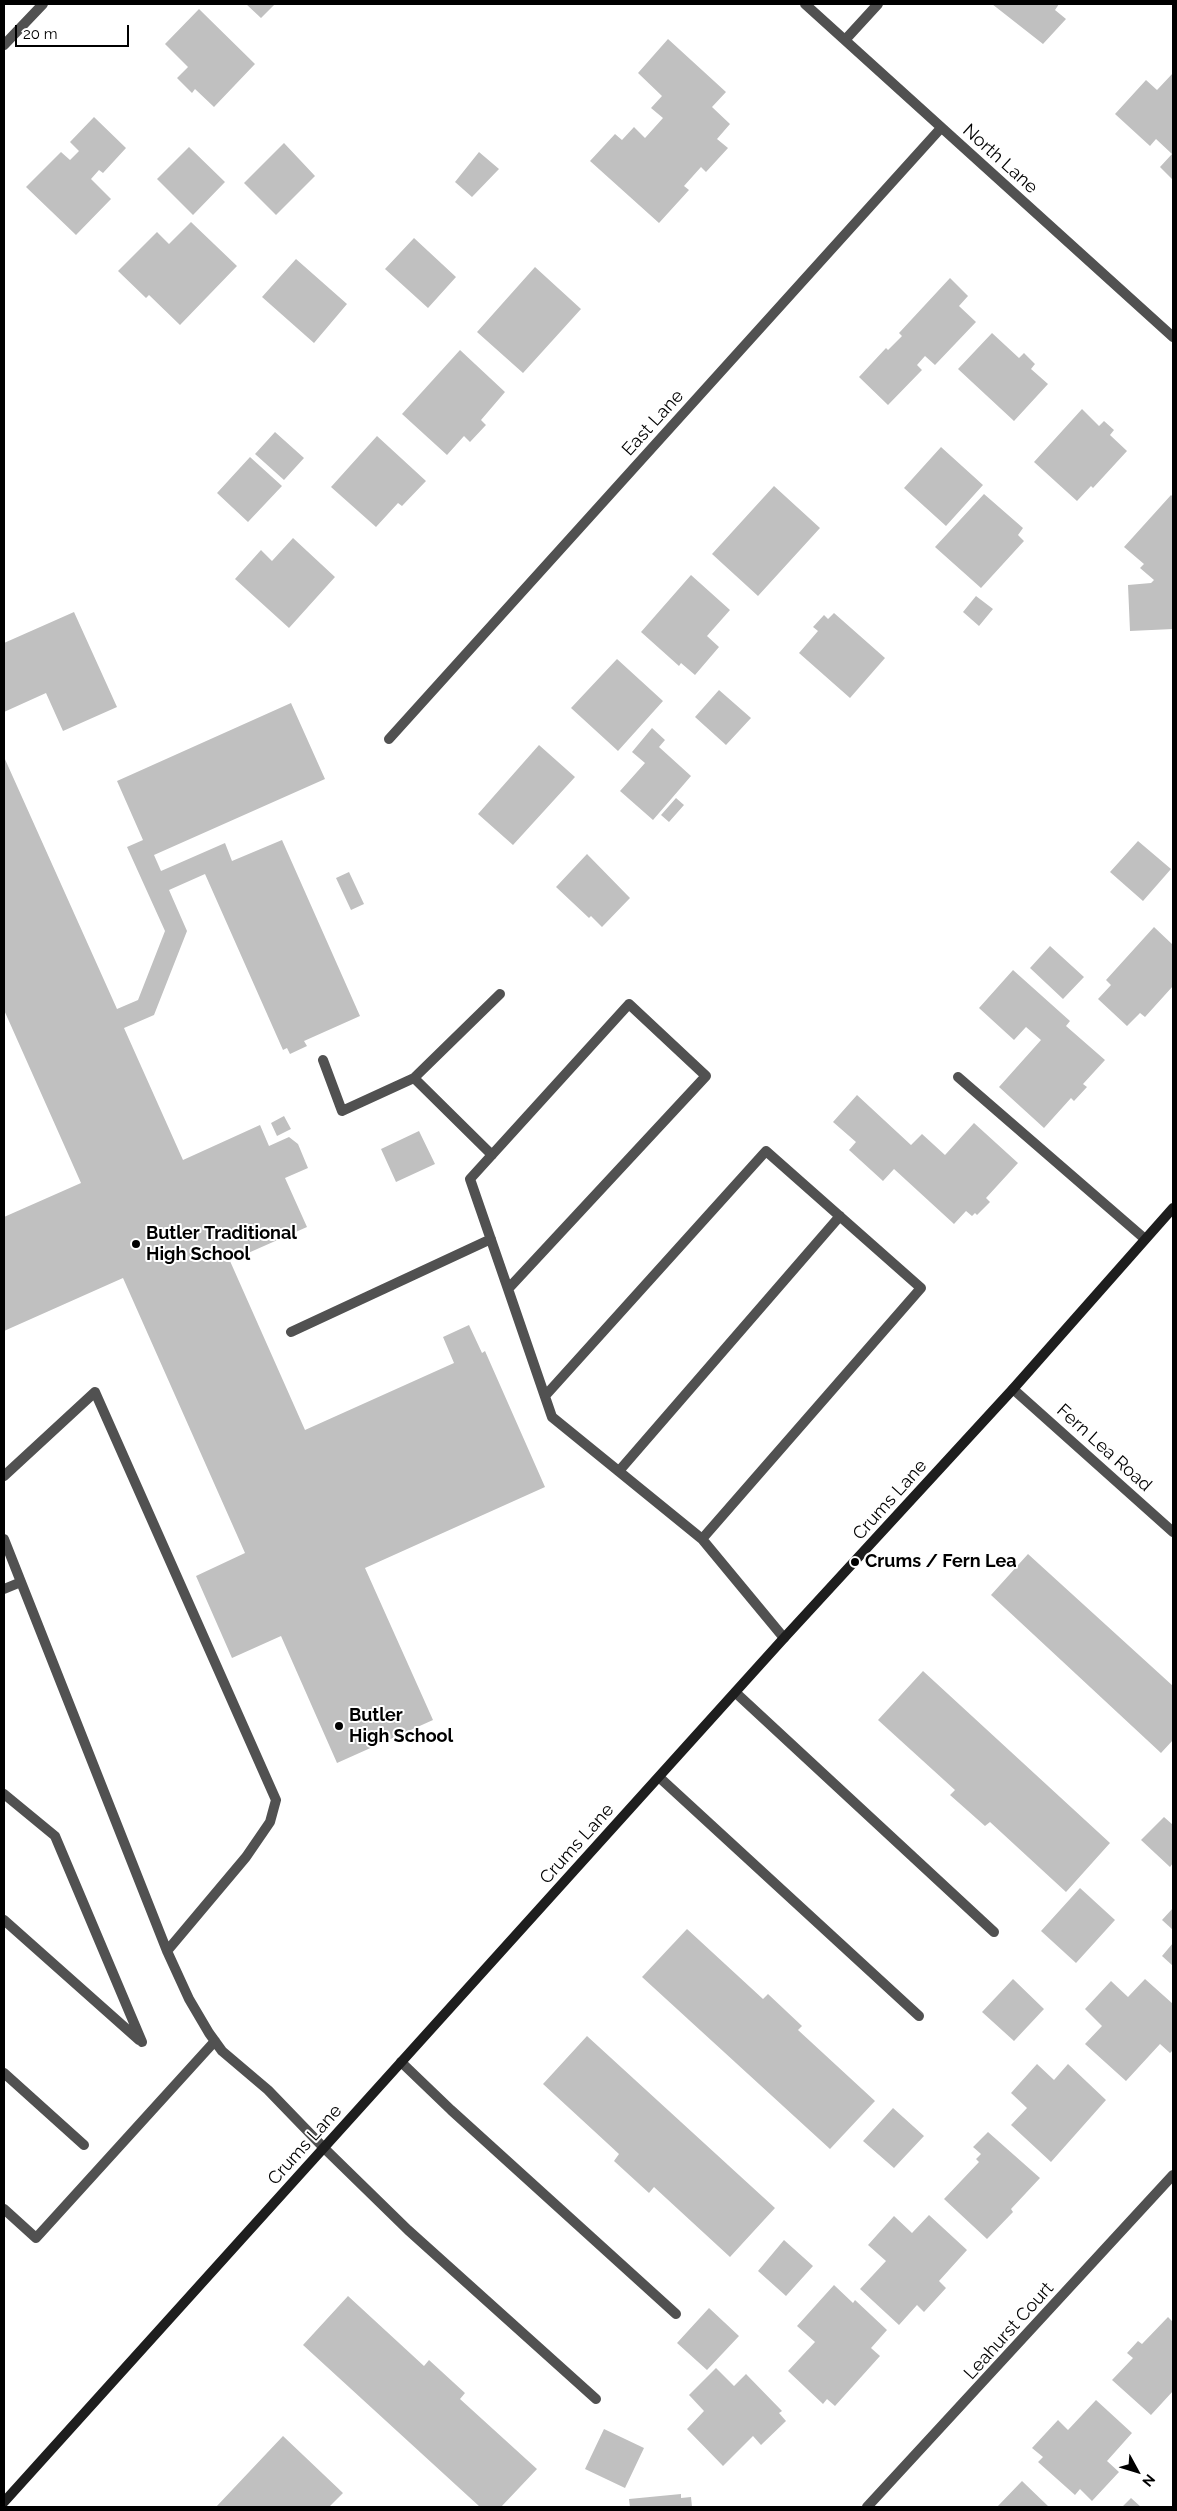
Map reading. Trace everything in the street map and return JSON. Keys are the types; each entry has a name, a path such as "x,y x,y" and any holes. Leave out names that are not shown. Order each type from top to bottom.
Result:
{"main road":[{"name":"Crums Lane","path":"4,2502 660,1778 784,1638 1013,1388 1173,1208"}],"street":[{"path":"4,45 43,4"},
{"name":"North Lane","path":"805,4 1173,337"},
{"path":"845,40 878,4"},
{"name":"East Lane","path":"389,739 941,128"},
{"path":"322,1060 342,1111 414,1078 500,994"},
{"path":"508,1289 706,1076 629,1004 470,1179 552,1417 702,1539 784,1638"},
{"path":"958,1077 1145,1239"},
{"path":"414,1078 492,1155"},
{"path":"545,1396 766,1151 921,1288 702,1539"},
{"path":"619,1471 840,1216"},
{"path":"291,1332 491,1239"},
{"name":"Fern Lea Road","path":"1013,1388 1173,1532"},
{"path":"4,1476 96,1392 276,1800 270,1822 246,1857 167,1951"},
{"path":"4,1539 167,1951 189,1999 215,2041 222,2051 268,2090 408,2230 596,2399"},
{"path":"4,1589 21,1582"},
{"path":"736,1692 994,1932"},
{"path":"660,1778 920,2016"},
{"path":"4,1794 55,1836 142,2042 4,1920"},
{"path":"4,2209 36,2238 215,2041"},
{"path":"401,2062 676,2314"},
{"path":"4,2073 84,2145"},
{"name":"Leahurst Court","path":"867,2507 1173,2175"}],"building":[{"path":"246,4 275,4 261,18"},
{"path":"992,4 1059,4 1055,10 1066,19 1043,44"},
{"path":"199,9 255,64 214,107 195,89 192,93 177,78 188,67 165,44"},
{"path":"668,39 726,92 712,107 730,124 717,139 728,148 706,172 701,167 684,186 689,190 659,223 590,161 615,134 622,140 634,127 645,138 663,118 651,108 662,96 638,73"},
{"path":"1173,73 1173,180 1160,167 1172,154 1156,139 1150,146 1115,114 1146,80 1157,90"},
{"path":"94,117 126,148 103,173 99,170 91,179 111,199 76,235 26,187 61,152 70,160 79,151 70,142"},
{"path":"284,143 315,176 276,215 244,183"},
{"path":"189,147 225,182 193,215 157,179"},
{"path":"479,152 499,169 472,197 455,182"},
{"path":"191,222 237,266 180,325 149,295 146,298 118,271 157,232 169,244"},
{"path":"414,238 456,277 428,308 385,269"},
{"path":"296,259 347,304 314,343 262,297"},
{"path":"535,267 581,309 523,373 477,332"},
{"path":"950,278 968,296 959,306 976,322 935,365 925,356 917,365 922,370 888,405 859,377 886,348 888,350 902,336 899,333"},
{"path":"992,333 1019,358 1024,353 1035,364 1031,369 1048,384 1014,421 958,369"},
{"path":"460,350 505,392 481,420 486,425 470,442 464,436 447,455 402,414"},
{"path":"1082,409 1099,426 1104,421 1114,430 1110,435 1127,451 1093,488 1091,486 1077,501 1034,462"},
{"path":"275,432 304,458 284,480 255,454"},
{"path":"377,436 426,481 402,506 398,503 376,527 331,487"},
{"path":"941,447 983,485 946,526 904,488"},
{"path":"250,457 282,486 248,522 217,493"},
{"path":"774,486 820,528 758,596 712,554"},
{"path":"984,494 1023,528 1018,535 1024,541 981,588 935,547"},
{"path":"1171,495 1173,497 1173,629 1130,631 1128,585 1151,583 1154,580 1140,568 1144,564 1124,547"},
{"path":"293,538 335,577 289,628 235,579 261,550 272,561"},
{"path":"691,575 730,610 707,636 719,647 695,675 681,663 679,666 641,632"},
{"path":"976,596 993,609 979,626 963,612"},
{"path":"74,612 117,707 63,731 46,693 4,712 4,643"},
{"path":"834,613 885,658 850,698 799,653 818,631 813,627 824,615 828,619"},
{"path":"617,659 663,701 618,751 571,708"},
{"path":"719,690 751,718 726,745 695,717"},
{"name":"Butler Traditional High School","path":"291,703 325,779 154,855 161,871 225,843 232,861 282,840 360,1016 304,1041 307,1046 290,1054 287,1048 283,1050 205,874 169,890 187,931 154,1015 124,1028 183,1160 260,1125 269,1146 289,1137 298,1144 308,1168 285,1178 307,1227 230,1261 305,1430 454,1363 443,1337 469,1325 482,1353 485,1351 545,1487 365,1568 433,1720 337,1763 281,1636 232,1658 196,1576 245,1553 123,1278 4,1331 4,1217 81,1183 4,1010 4,757 117,1009 138,1000 165,931 127,847 143,840 117,781"},
{"path":"652,728 665,740 659,747 691,776 653,820 620,791 645,763 632,752"},
{"path":"539,745 575,777 513,845 478,814"},
{"path":"676,798 684,805 669,822 661,815"},
{"path":"1138,841 1171,869 1143,901 1110,872"},
{"path":"587,854 630,898 602,927 591,916 589,918 556,887"},
{"path":"349,872 364,904 351,910 336,878"},
{"path":"1154,927 1173,945 1173,986 1145,1017 1140,1013 1127,1026 1098,999 1111,985 1106,980"},
{"path":"1050,946 1084,977 1063,999 1030,968"},
{"path":"1013,970 1070,1021 1066,1026 1105,1060 1083,1084 1087,1087 1074,1101 1071,1098 1044,1128 999,1087 1041,1040 1026,1027 1014,1040 979,1008"},
{"path":"857,1095 911,1145 922,1134 945,1155 974,1123 1018,1163 986,1198 990,1202 977,1215 975,1213 972,1216 966,1211 954,1224 894,1169 883,1181 849,1150 856,1142 833,1122"},
{"path":"284,1116 291,1129 277,1136 271,1123"},
{"path":"419,1131 435,1164 396,1182 381,1149"},
{"path":"1028,1554 1173,1686 1173,1740 1161,1753 991,1595"},
{"path":"923,1671 1110,1843 1066,1892 990,1822 985,1826 950,1795 955,1790 878,1720"},
{"path":"1164,1817 1173,1825 1173,1863 1170,1867 1141,1840"},
{"path":"1080,1888 1115,1920 1076,1963 1041,1931"},
{"path":"1173,1908 1173,1930 1162,1920"},
{"path":"687,1929 763,1999 768,1994 802,2026 798,2030 875,2101 830,2149 642,1977"},
{"path":"1173,1943 1173,1966 1162,1956"},
{"path":"1013,1979 1044,2009 1014,2041 982,2012"},
{"path":"1145,1979 1173,2004 1173,2050 1170,2053 1160,2044 1126,2081 1085,2044 1102,2026 1085,2009 1111,1981 1128,1997"},
{"path":"587,2036 775,2208 730,2257 654,2187 649,2193 614,2161 619,2154 543,2084"},
{"path":"1037,2064 1054,2080 1068,2064 1106,2100 1051,2162 1011,2125 1027,2108 1011,2093"},
{"path":"893,2108 924,2136 894,2168 863,2141"},
{"path":"988,2132 1040,2178 1011,2209 1013,2212 987,2239 944,2199 979,2162 976,2159 981,2154 973,2147"},
{"path":"929,2215 967,2250 939,2281 946,2288 924,2312 917,2305 899,2325 860,2289 886,2261 868,2245 894,2216 912,2233"},
{"path":"784,2240 813,2266 786,2296 758,2271"},
{"path":"834,2285 853,2303 855,2300 887,2330 871,2348 880,2356 835,2406 827,2399 823,2404 788,2371 815,2342 797,2326"},
{"path":"348,2296 424,2366 429,2360 465,2393 460,2399 537,2469 501,2507 480,2507 303,2345"},
{"path":"709,2308 739,2336 707,2370 677,2343"},
{"path":"1168,2317 1173,2322 1173,2391 1151,2415 1112,2380 1133,2358 1127,2353 1138,2341 1142,2344"},
{"path":"716,2368 734,2386 746,2374 782,2411 779,2413 786,2421 761,2445 753,2436 723,2466 687,2429 704,2411 689,2395"},
{"path":"1096,2400 1132,2433 1107,2461 1119,2472 1092,2501 1080,2489 1075,2495 1038,2462 1043,2457 1032,2448 1058,2420 1068,2430"},
{"path":"604,2429 644,2448 625,2488 585,2469"},
{"path":"283,2436 343,2493 329,2507 216,2507"},
{"path":"1022,2481 1049,2507 997,2507"},
{"path":"681,2494 681,2498 691,2497 692,2507 630,2507 629,2499"},
{"path":"1131,2498 1141,2507 1122,2507"}],"place":[{"name":"Butler Traditional High School","path":"136,1244"},
{"name":"Crums / Fern Lea","path":"855,1562"},
{"name":"Butler High School","path":"339,1726"}]}
